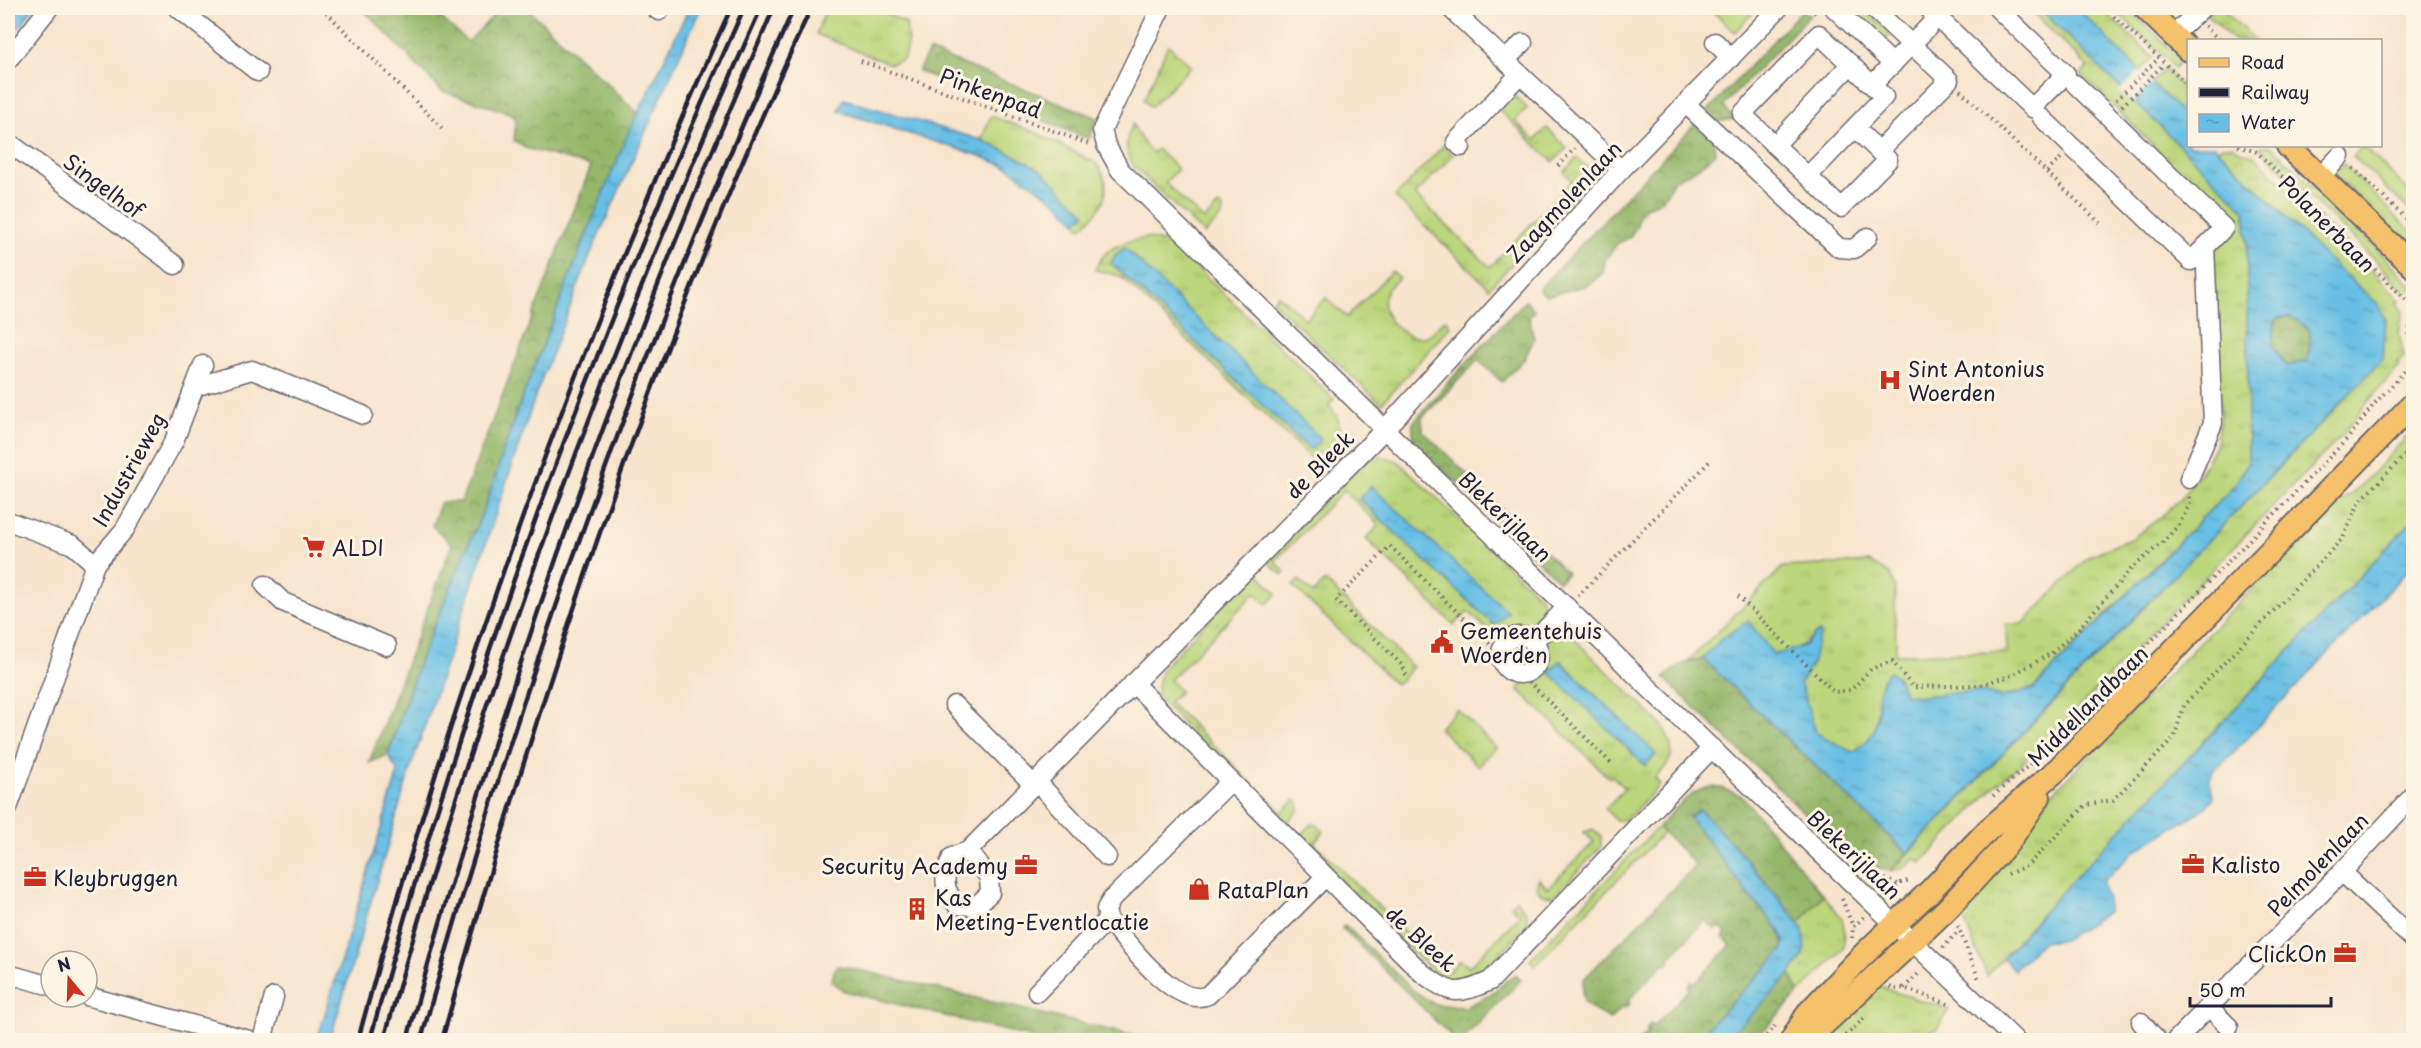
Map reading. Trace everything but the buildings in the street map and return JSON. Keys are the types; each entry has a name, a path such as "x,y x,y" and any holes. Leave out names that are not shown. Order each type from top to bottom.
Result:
{"main road":[{"path":"2145,8 2181,43"},
{"name":"Polanerbaan","path":"2289,147 2414,267"},
{"name":"Middellandbaan","path":"1785,1032 1808,1013 1855,953 1896,923 1922,886 1988,830 2050,761 2414,403"},
{"name":"Middellandbaan","path":"1807,1041 1947,909 2008,843 2050,761"}],"street":[{"path":"8,60 49,8"},
{"path":"178,8 258,72"},
{"name":"Blekerijlaan","path":"1161,8 1102,130 1120,170 2015,1041"},
{"path":"1450,8 1621,170"},
{"name":"Zaagmolenlaan","path":"1385,429 1621,170 1779,8"},
{"path":"1834,8 1893,64"},
{"path":"1874,8 1949,80 1879,151"},
{"path":"1872,85 1912,44 1933,12 2032,108 2066,74 1998,8"},
{"path":"2181,43 2202,8"},
{"path":"1808,176 1884,97 1819,34 1743,114 1841,208 1888,159 1855,128"},
{"path":"1715,42 1731,58"},
{"path":"1505,60 1523,43"},
{"path":"1774,144 1851,64"},
{"path":"1461,147 1456,142 1520,74"},
{"path":"2042,118 2191,261 2224,228 2075,84"},
{"path":"1686,104 1839,248 1854,249 1868,237"},
{"name":"Singelhof","path":"8,142 175,265"},
{"path":"2320,177 2340,156"},
{"path":"2190,479 2213,423 2205,247"},
{"name":"Industrieweg","path":"8,521 73,545 95,564 125,529 174,441 203,365"},
{"path":"195,387 252,370 363,415"},
{"name":"de Bleek","path":"956,853 1035,783 1385,429"},
{"path":"8,808 95,564"},
{"path":"265,585 283,602 387,646"},
{"path":"1533,642 1567,607"},
{"path":"1524,636 1533,642 1538,653 1535,665 1526,672 1520,673 1505,666 1501,655 1504,644 1512,637 1524,636"},
{"name":"de Bleek","path":"1133,683 1324,878 1422,973 1446,990 1467,990 1490,981 1712,748"},
{"path":"954,705 1107,857"},
{"path":"1231,781 1112,899 1106,909 1108,919 1152,972 1172,987 1197,998 1208,995 1324,878"},
{"name":"Pelmolenlaan","path":"2176,1041 2414,795"},
{"path":"2342,872 2414,940"},
{"path":"1037,992 1108,919"},
{"path":"8,974 39,983"},
{"path":"262,1041 274,997"},
{"path":"99,999 249,1041"},
{"path":"2209,1007 2229,1027"},
{"path":"2141,1022 2157,1041"}],"path":[{"path":"322,8 442,128"},
{"path":"2105,8 2184,81 2187,87"},
{"path":"2208,39 2213,34"},
{"path":"2119,98 2158,59"},
{"name":"Pinkenpad","path":"861,61 1110,152"},
{"path":"2124,104 2164,64"},
{"path":"1949,80 2100,223"},
{"path":"1558,166 1585,136"},
{"name":"Polanerbaan","path":"2241,147 2257,152 2414,309"},
{"path":"2340,156 2414,226"},
{"path":"2414,309 2409,324 2409,343 2414,360"},
{"name":"Middellandbaan","path":"2092,702 2349,437 2374,403 2414,360"},
{"path":"2003,876 2028,865 2086,805 2113,800 2174,738 2184,705 2343,538 2360,501 2414,446"},
{"path":"1567,607 1712,459"},
{"path":"1738,596 1834,692 1851,690 1871,669 1893,661 1913,687 1980,685 2012,675 2052,653 2079,628 2132,568 2179,525 2190,504 2190,479"},
{"path":"1406,675 1404,666 1336,600 1390,546 1501,655"},
{"path":"1520,673 1612,764"},
{"name":"Middellandbaan","path":"1986,803 2002,787 2050,761"},
{"path":"1855,953 1853,927 1898,884 1922,886"},
{"path":"1947,909 1956,921 1980,981"},
{"path":"1876,974 1893,989 1904,988 1956,1007"},
{"path":"1762,1041 1785,1032"}],"green space":[{"path":"362,8 430,8 468,42 501,8 527,8 638,113 580,250 513,422 486,504 421,657 388,755 369,763 452,544 432,526 441,502 461,502 591,166 525,148 514,141 516,119 510,113 442,91"},
{"path":"826,8 874,8 906,23 908,41 904,59 890,64 816,34"},
{"path":"1709,8 1757,8 1735,32"},
{"path":"1847,8 1864,8 1891,34 1883,42"},
{"path":"2028,8 2039,8 2245,210 2248,462 2235,485 2033,688 2002,697 1977,691 1924,696 1905,695 1897,677 1882,679 1875,729 1866,745 1852,752 1816,733 1800,683 1812,664 1818,639 1815,634 1804,644 1782,653 1758,651 1720,640 1703,659 1688,661 1783,567 1869,562 1890,574 1895,588 1896,654 2007,652 2006,624 2023,624 2089,556 2133,538 2162,516 2185,494 2204,467 2216,443 2220,418 2213,252 2228,236 2228,224 2081,75 2088,67"},
{"path":"2077,8 2101,8 2153,57 2140,71"},
{"path":"2113,8 2127,8 2182,60 2175,68"},
{"path":"2213,8 2221,8 2254,39 2233,39 2207,14"},
{"path":"1803,9 1810,15 1723,106 1735,119 1715,122 1706,113"},
{"path":"1168,45 1191,66 1151,107 1144,100"},
{"path":"929,51 1098,118 1089,139 918,71"},
{"path":"2165,69 2184,91 2187,118 2152,83"},
{"path":"1513,94 1527,108 1515,121 1535,140 1547,128 1567,148 1553,162 1498,109"},
{"path":"991,116 1035,132 1096,163 1102,173 1106,190 1101,206 1081,228 1076,222 1085,213 1016,156 981,140"},
{"path":"1697,122 1714,139 1715,153 1696,169 1673,180 1664,197 1647,206 1638,217 1637,226 1629,238 1618,243 1605,260 1603,273 1588,285 1546,296 1539,289"},
{"path":"1133,124 1153,153 1157,149 1178,169 1165,183 1204,220 1219,205 1223,209 1222,216 1204,234 1134,167 1127,146"},
{"path":"1443,146 1453,155 1415,195 1490,267 1572,181 1564,172 1577,158 1592,172 1592,179 1489,288 1395,197"},
{"path":"2235,147 2253,155 2368,265 2400,301 2397,303 2403,312 2399,334 2404,357 2397,363 2400,366 2343,434 2040,748 1997,784 1921,863 1916,859 1904,868 1891,871 2383,359 2386,320 2378,304 2335,266 2218,149"},
{"path":"2259,147 2272,147 2384,255 2413,288 2406,294 2376,261"},
{"path":"2364,147 2413,195 2413,214 2353,156"},
{"path":"2343,164 2413,233 2413,249 2333,174"},
{"path":"1148,238 1171,245 1184,255 1334,399 1329,405 1339,422 1339,437 1317,464 1120,276 1095,270 1109,250 1124,243"},
{"path":"1392,271 1399,278 1387,290 1383,300 1384,309 1394,325 1410,335 1419,337 1429,335 1445,319 1451,326 1381,404 1272,301 1278,295 1305,319 1326,298 1347,317"},
{"path":"1526,300 1534,311 1529,317 1534,339 1525,358 1502,382 1478,360 1422,418 1423,431 1567,573 1559,581 1413,441 1413,423"},
{"path":"2290,316 2310,330 2310,348 2307,361 2287,366 2277,354 2273,344 2273,333 2277,318"},
{"path":"2413,430 2413,520 2053,901 1987,976 1956,906 2045,801 2325,514 2363,484"},
{"path":"1381,456 1398,461 1541,598 1543,605 1536,618 1499,641 1468,611 1454,625 1366,539 1379,525 1344,490 1275,561 1285,572 1282,575 1266,560 1364,461","holes":["1365,494 1508,612 1494,625 1359,499"]},
{"path":"1256,571 1277,594 1267,604 1255,593 1170,680 1180,691 1169,702 1282,812 1295,800 1299,804 1299,810 1283,827 1158,698 1157,693 1158,681 1164,666"},
{"path":"1299,580 1313,594 1325,581 1413,667 1396,685 1293,586"},
{"path":"1561,626 1663,726 1670,742 1670,760 1655,778 1660,785 1626,820 1616,820 1605,809 1625,788 1612,776 1609,778 1518,689 1548,659 1543,644","holes":["1561,661 1656,755 1645,765 1550,672"]},
{"path":"1703,659 1907,853 1891,871 1874,868 1827,835 1664,678 1682,665"},
{"path":"1457,709 1496,748 1478,766 1439,728"},
{"path":"1711,787 1721,788 1742,796 1823,895 1799,923 1740,852 1699,809 1743,887 1777,928 1783,942 1783,950 1696,1040 1640,1040 1649,1031 1646,1029 1651,1024 1654,1026 1690,988 1688,986 1692,981 1695,983 1731,945 1723,937 1726,933 1719,927 1716,930 1705,920 1669,958 1671,961 1667,965 1664,963 1628,1001 1630,1004 1625,1008 1623,1006 1610,1019 1587,1005 1582,994 1584,979 1696,865 1658,827 1689,797"},
{"path":"1312,824 1317,825 1324,832 1314,843 1447,973 1460,960 1469,967 1520,915 1511,906 1516,900 1527,913 1527,924 1478,974 1466,980 1454,982 1441,979 1296,840"},
{"path":"1658,827 1663,833 1535,965 1529,960"},
{"path":"1593,829 1601,836 1601,847 1554,896 1543,895 1536,888 1538,878 1548,888 1594,842 1584,832"},
{"path":"1823,895 1842,918 1845,934 1843,949 1799,993 1790,973 1797,965 1802,927 1799,923"},
{"path":"1345,925 1414,991 1434,1004 1465,1007 1488,996 1515,974 1521,980 1462,1040 1455,1040 1342,928"},
{"path":"836,966 1151,1040 1042,1040 844,991 831,981"},
{"path":"1790,973 1799,993 1754,1040 1725,1040"},
{"path":"1880,985 1888,990 1949,1009 1937,1029 1932,1029 1917,1040 1826,1040"}],"water":[{"path":"8,8 33,8 23,23 8,38"},
{"path":"689,8 701,8 591,253 536,394 410,770 330,1040 317,1040 398,772 388,755 421,657 486,504 513,422 627,136"},
{"path":"2039,8 2077,8 2187,118 2187,147 2216,147 2335,266 2378,304 2386,320 2383,359 1907,853 1703,659 1720,640 1748,621 1774,655 1804,646 1820,632 1812,664 1800,683 1816,733 1852,752 1865,743 1872,733 1876,723 1879,691 1889,671 1897,677 1905,695 1924,696 1977,691 2002,697 2033,689 2235,485 2248,462 2245,210","holes":["2290,316 2310,330 2307,361 2287,366 2277,354 2273,344 2277,318"]},
{"path":"844,99 981,140 1016,156 1041,170 1085,213 1076,222 1057,202 1009,168 980,156 838,111"},
{"path":"1125,248 1321,439 1312,449 1309,449 1111,263 1115,255"},
{"path":"1371,486 1508,612 1494,625 1359,499"},
{"path":"2413,520 2413,565 2222,764 2214,769 2210,779 2213,798 2205,808 2135,851 2103,881 2108,912 2063,940 2042,942 2014,970 2003,958 2053,901"},
{"path":"1560,661 1656,754 1645,766 1549,672"},
{"path":"1699,809 1740,852 1802,927 1804,937 1803,955 1790,974 1725,1040 1696,1040 1783,950 1784,941 1781,932 1749,895 1689,817"}],"pier":[{"path":"2140,71 2152,83 2131,103 2119,91"}],"railway":[{"path":"358,1040 435,777 523,516 622,260 731,8"},
{"path":"370,1040 407,908 448,777 536,517 635,261 744,8"},
{"path":"384,1040 463,777 553,517 652,261 761,8"},
{"path":"407,1040 484,777 571,517 668,261 774,8"},
{"path":"421,1040 499,777 588,517 635,388 686,261 794,8"},
{"path":"442,1040 519,777 561,646 652,387 755,133 811,8"}],"place":[{"name":"Sint Antonius Woerden","path":"1890,380"},
{"name":"ALDI","path":"314,547"},
{"name":"Gemeentehuis Woerden","path":"1442,642"},
{"name":"Kalisto","path":"2193,864"},
{"name":"Security Academy","path":"1026,865"},
{"name":"Kleybruggen","path":"35,877"},
{"name":"RataPlan","path":"1199,889"},
{"name":"Kas Meeting-Eventlocatie","path":"917,909"},
{"name":"ClickOn","path":"2345,953"}]}
